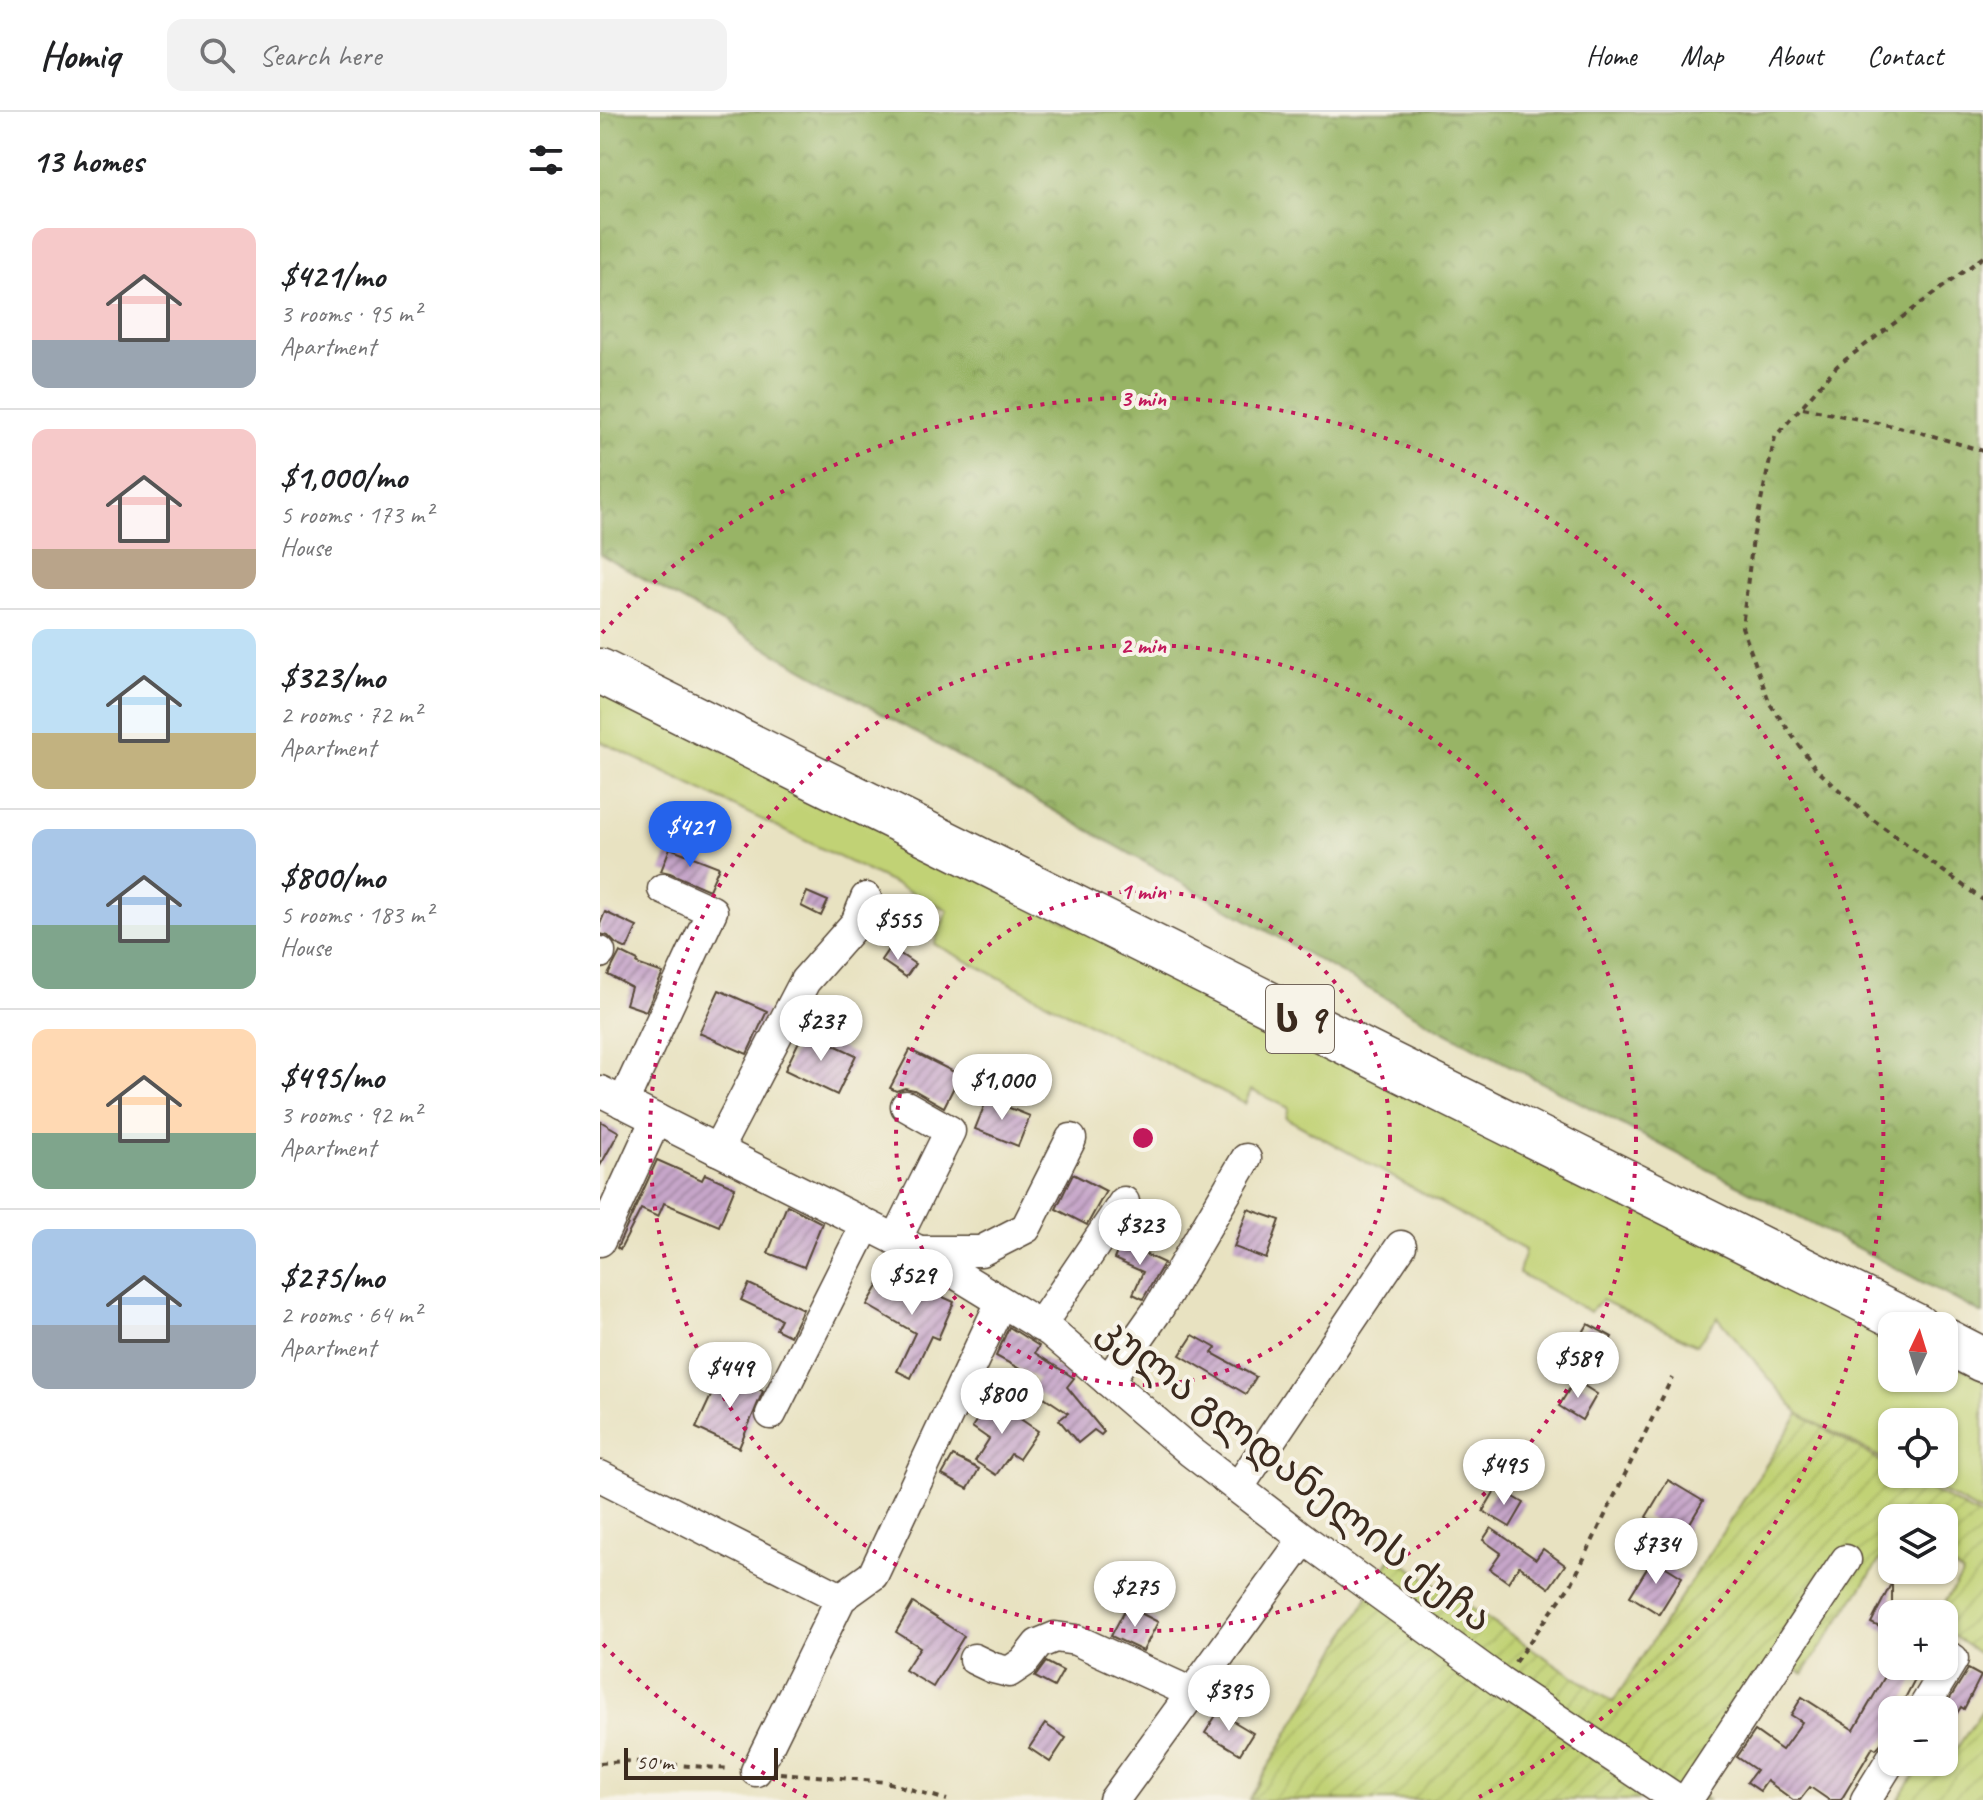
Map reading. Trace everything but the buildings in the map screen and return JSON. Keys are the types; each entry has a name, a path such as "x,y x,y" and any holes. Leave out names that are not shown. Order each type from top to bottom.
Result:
{"highway":[{"name":"ს 9","path":"600,671 1888,1312"},
{"path":"1958,1347 1983,1360"}],"street":[{"path":"612,1097 712,911 663,889"},
{"path":"717,1150 805,981 856,923 866,898"},
{"name":"კულა გლდანელის ქუჩა","path":"612,1097 907,1246 1040,1326 1304,1539 1501,1682 1678,1800"},
{"path":"906,1106 950,1131 907,1246 981,1251 1026,1228 1071,1139"},
{"path":"600,1241 656,1119"},
{"path":"1108,1381 1157,1311 1246,1159"},
{"path":"1040,1326 1124,1202"},
{"path":"771,1414 866,1225"},
{"path":"1238,1488 1401,1246"},
{"path":"756,1771 841,1598 873,1575 1001,1302"},
{"path":"600,1476 841,1598"},
{"path":"1114,1800 1304,1539"},
{"path":"1687,1800 1846,1560"},
{"path":"974,1659 1009,1672 1024,1662 1038,1644 1055,1637 1076,1640 1192,1693"},
{"path":"1866,1800 1881,1776"}],"path":[{"path":"1983,257 1837,366 1775,437 1753,538 1742,627 1770,704 1816,769 1868,816 1983,900"},
{"path":"1801,407 1913,430 1983,451"},
{"path":"1501,1682 1572,1583 1672,1378"}],"green space":[{"path":"600,112 1983,112 1983,1314 1442,1030 600,554"},
{"path":"600,689 1878,1326 1878,1392 1958,1392 1958,1366 1983,1379 1983,1514 1936,1488 1958,1488 1958,1408 1878,1408 1878,1456 1799,1414 1718,1317 1697,1345 1602,1300 1590,1312 1519,1273 1525,1250 1286,1118 1289,1108 1251,1090 1245,1104 934,944 948,910 600,741"},
{"path":"1799,1414 1878,1460 1878,1488 1928,1488 1957,1504 1878,1504 1878,1563 1803,1674 1787,1664 1699,1795 1707,1800 1249,1800 1392,1556 1613,1702"},
{"path":"1958,1504 1983,1518 1983,1656 1958,1639 1958,1600 1945,1600 1963,1574 1958,1571"},
{"path":"1983,1709 1983,1800 1898,1800 1914,1776 1958,1776 1958,1746"}]}
